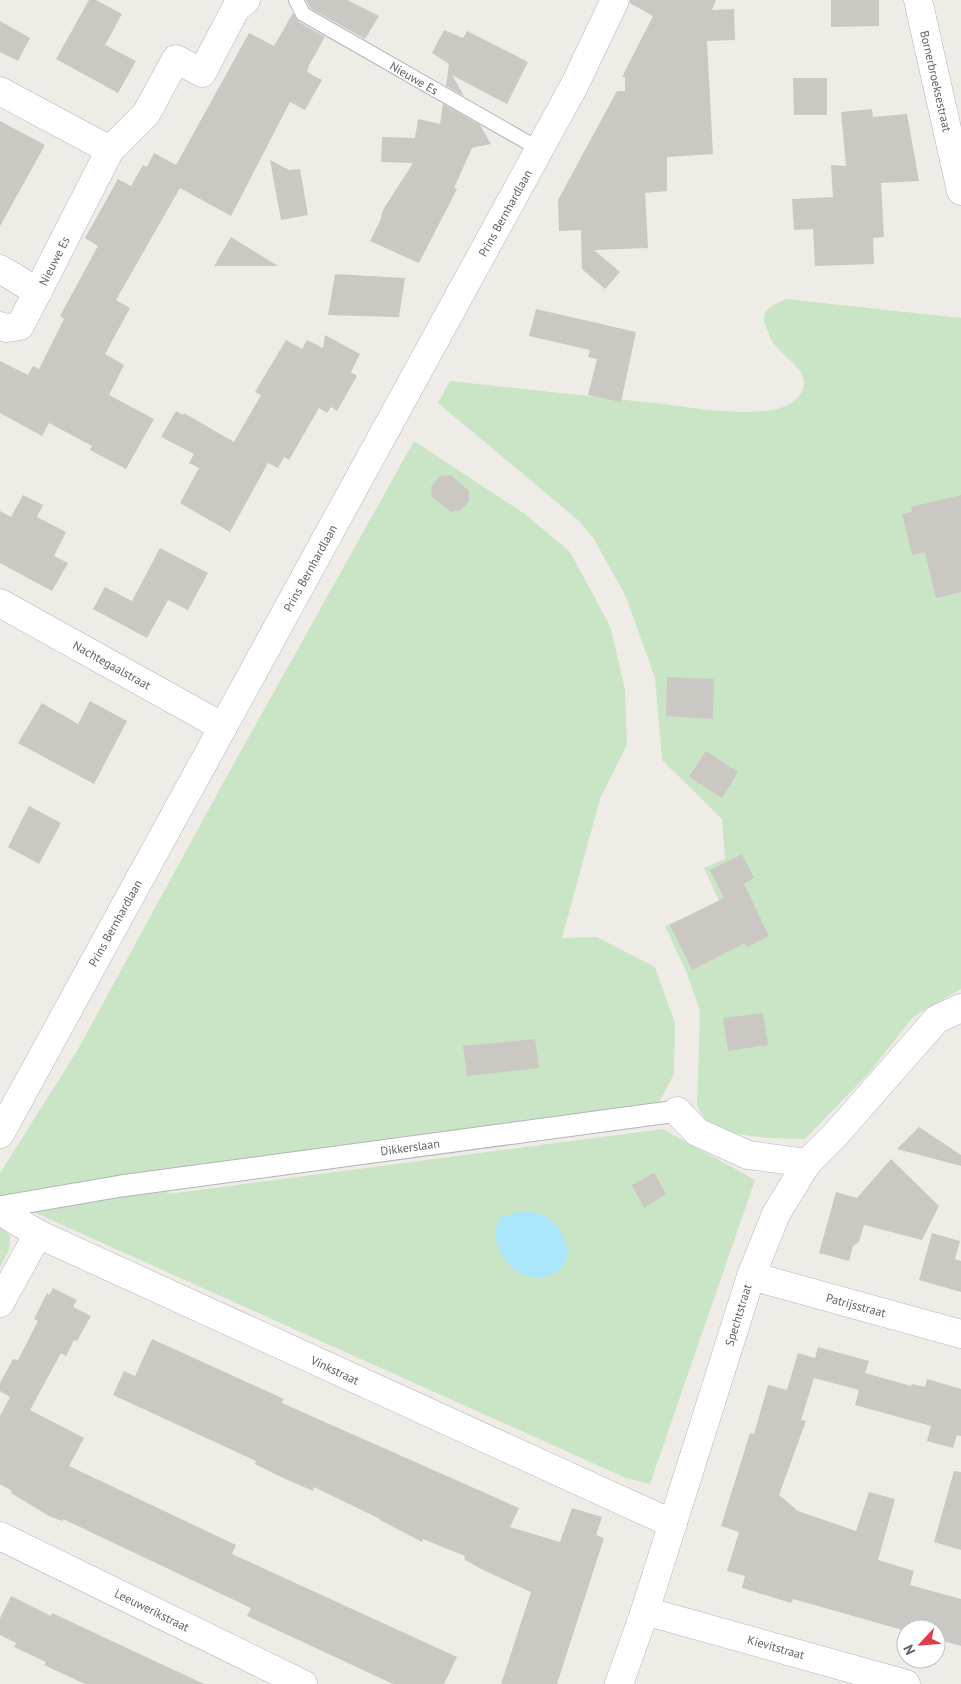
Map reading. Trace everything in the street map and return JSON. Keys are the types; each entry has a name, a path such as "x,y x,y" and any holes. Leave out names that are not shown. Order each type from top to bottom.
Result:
{"street":[{"name":"Nieuwe Es","path":"0,326 7,328 20,326 110,150 146,114 176,59 202,72 236,8 246,0"},
{"name":"Prins Bernhardlaan","path":"0,1134 574,86 615,0"},
{"name":"Bornerbroeksestraat","path":"918,0 961,191"},
{"path":"0,91 110,150"},
{"name":"Nieuwe Es","path":"0,269 38,292"},
{"name":"Nachtegaalstraat","path":"0,603 223,726"},
{"name":"Spechtstraat","path":"619,1684 645,1611 751,1276 776,1214 807,1163 836,1134 937,1019 961,1008"},
{"name":"Dikkerslaan","path":"0,1207 131,1184 676,1111 697,1132 748,1155 807,1163"},
{"name":"Vinkstraat","path":"0,1211 38,1234 673,1524"},
{"path":"0,1303 38,1234"},
{"name":"Patrijsstraat","path":"751,1276 961,1334"},
{"name":"Leeuwerikstraat","path":"0,1536 304,1684"},
{"name":"Kievitstraat","path":"645,1611 906,1684"}],"lane":[{"name":"Nieuwe Es","path":"296,0 302,14 539,149"}],"green space":[{"path":"786,299 961,318 961,989 913,1017 869,1073 805,1139 766,1138 731,1133 708,1124 697,1106 700,1011 686,971 665,926 719,901 704,868 725,859 722,819 662,760 655,678 626,597 594,539 579,521 438,403 450,381 713,410 758,412 777,409 793,402 801,394 804,383 801,373 772,342 765,325 766,311"},
{"path":"414,441 525,514 570,552 610,626 625,689 627,745 600,799 562,938 597,937 655,967 675,1023 674,1074 658,1104 174,1170 168,1194 663,1129 755,1180 650,1484 626,1478 0,1197 0,1173 77,1051 223,783"},
{"path":"0,1225 10,1236 9,1250 0,1267"}],"water":[{"path":"521,1211 544,1215 560,1230 567,1247 566,1260 559,1270 548,1276 535,1277 521,1273 508,1264 499,1249 495,1236 498,1221 501,1217"}],"building":[{"path":"89,0 96,0 122,14 105,45 136,61 118,93 56,59"},
{"path":"306,0 347,0 379,16 365,39 310,8"},
{"path":"630,0 716,0 712,10 734,9 735,40 707,41 713,154 667,157 667,191 645,193 648,248 594,250 620,272 605,289 582,269 581,230 559,231 558,200 617,91 625,91 625,77 622,77 653,16 630,3"},
{"path":"831,0 879,0 879,26 831,27"},
{"path":"293,13 299,22 325,37 307,72 322,80 305,110 290,102 231,216 180,188 116,300 130,308 105,354 124,365 109,395 154,419 126,469 90,450 92,446 49,423 42,436 0,413 0,361 28,375 33,366 39,369 64,319 60,316 98,246 85,238 118,179 131,186 143,165 147,167 154,153 176,165 249,33 274,46"},
{"path":"0,21 30,38 18,61 0,52"},
{"path":"444,30 463,38 467,31 528,62 507,104 452,75 464,96 446,86 449,64 432,53"},
{"path":"793,78 827,78 827,115 794,115"},
{"path":"443,104 480,125 491,144 472,148 454,188 457,189 419,263 370,241 383,210 413,163 381,162 382,137 415,138 418,119 440,124"},
{"path":"872,109 873,117 907,114 919,181 881,183 884,237 873,238 874,264 815,266 813,229 794,230 792,199 833,197 831,165 846,166 841,112"},
{"path":"0,121 45,145 0,226"},
{"path":"270,160 289,170 300,169 308,215 281,220"},
{"path":"231,237 278,266 214,266"},
{"path":"335,274 405,278 399,317 328,315"},
{"path":"536,309 636,332 621,402 588,395 597,359 588,357 590,350 529,336"},
{"path":"325,335 360,354 351,372 357,376 337,411 331,407 327,413 319,408 289,460 284,457 278,468 268,463 230,532 180,503 199,468 189,463 194,454 161,437 176,411 183,415 184,413 234,442 261,395 255,392 286,340 302,349 307,340 323,348"},
{"path":"451,475 469,491 469,500 461,510 451,512 432,497 431,487 440,476"},
{"path":"23,495 43,505 37,517 66,532 54,556 68,563 52,591 0,563 0,511 11,517"},
{"path":"961,495 961,592 936,598 925,552 912,555 902,514 912,512 911,507"},
{"path":"160,548 208,573 188,610 168,600 147,638 93,609 105,587 132,601"},
{"path":"667,677 714,679 713,719 666,716"},
{"path":"90,701 127,721 94,784 18,743 42,703 78,724"},
{"path":"706,751 738,772 722,798 689,777"},
{"path":"29,806 61,823 39,864 8,847"},
{"path":"742,854 754,878 744,884 769,936 747,947 745,943 692,970 670,925 724,898 710,870"},
{"path":"763,1013 768,1045 728,1051 723,1018"},
{"path":"535,1039 539,1068 467,1076 463,1046"},
{"path":"919,1127 961,1155 961,1166 897,1149"},
{"path":"891,1159 939,1206 922,1240 864,1225 859,1242 853,1246 849,1261 819,1253 836,1192 857,1198"},
{"path":"654,1173 666,1194 644,1208 632,1185"},
{"path":"932,1233 960,1241 955,1259 961,1261 961,1292 919,1280"},
{"path":"53,1288 77,1300 73,1307 91,1316 77,1341 74,1340 66,1356 61,1353 30,1410 84,1438 69,1466 236,1545 232,1554 457,1657 444,1684 393,1684 247,1616 251,1608 63,1519 62,1521 49,1516 11,1493 12,1491 0,1484 0,1416 10,1397 0,1391 0,1383 13,1359 18,1360 38,1321 34,1319 47,1293 49,1295"},
{"path":"152,1339 284,1399 282,1403 519,1508 510,1527 560,1542 572,1508 602,1517 596,1535 604,1538 557,1684 501,1684 531,1592 479,1568 464,1559 465,1556 423,1539 422,1542 314,1487 313,1491 281,1477 255,1464 256,1461 113,1395 124,1371 135,1376"},
{"path":"818,1347 869,1361 865,1373 911,1386 912,1384 925,1387 927,1379 961,1389 961,1436 957,1435 953,1448 927,1441 931,1426 855,1405 859,1390 814,1378 801,1420 806,1421 779,1495 798,1511 856,1531 869,1492 895,1499 878,1560 914,1571 910,1585 961,1599 961,1646 946,1642 946,1619 896,1619 896,1628 793,1599 791,1603 742,1588 745,1576 727,1571 739,1532 721,1526 750,1433 754,1434 768,1385 787,1390 798,1353 815,1358"},
{"path":"954,1471 961,1472 961,1550 934,1542"},
{"path":"11,1596 51,1616 52,1613 204,1684 85,1684 44,1665 46,1662 14,1647 16,1643 0,1635 0,1618"}]}
